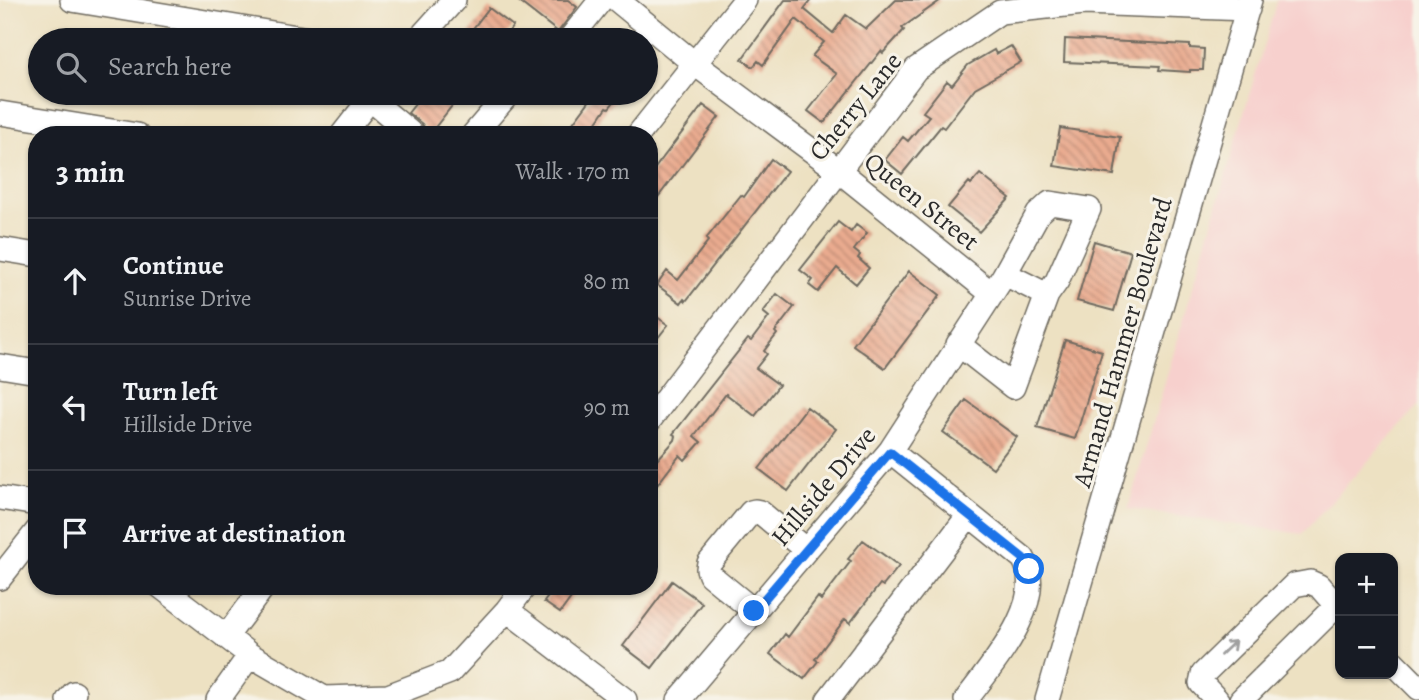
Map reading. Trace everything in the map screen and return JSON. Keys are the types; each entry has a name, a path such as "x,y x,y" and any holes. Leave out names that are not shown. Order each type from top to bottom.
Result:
{"street":[{"path":"72,0 242,28"},
{"path":"429,28 454,0"},
{"path":"579,28 601,0"},
{"name":"Queen Street","path":"617,0 651,28"},
{"path":"645,126 745,0"},
{"name":"Cherry Lane","path":"658,409 916,69 1000,12 1084,3 1249,4"},
{"name":"Armand Hammer Boulevard","path":"1047,700 1249,4"},
{"name":"Queen Street","path":"658,34 838,170 991,293"},
{"path":"349,126 366,105"},
{"path":"382,105 404,126"},
{"path":"481,126 499,105"},
{"path":"0,113 81,126"},
{"name":"Hillside Drive","path":"679,700 890,452 1005,274 1038,215 1050,204 1089,209 1057,281 1047,295"},
{"path":"0,249 28,254"},
{"path":"958,344 1013,387 1047,295 1005,274"},
{"path":"0,366 28,371"},
{"path":"890,452 1023,558 1029,569 1030,579 1023,615 976,697"},
{"path":"0,498 28,503"},
{"path":"754,611 710,575 708,569 709,563 751,512 760,512 806,550"},
{"path":"828,700 969,515"},
{"path":"0,578 28,542"},
{"path":"1217,700 1201,683 1203,674 1294,585 1310,582 1319,586 1335,605"},
{"path":"172,595 250,655 324,698 388,696 450,672 518,595"},
{"path":"226,637 257,595"},
{"path":"507,610 625,700"},
{"path":"1241,700 1335,611"},
{"path":"218,700 250,655"},
{"path":"1398,667 1419,688"}],"shaded area":[{"path":"1277,0 1419,0 1419,405 1302,534 1128,509"}],"building":[{"path":"517,0 568,0 577,7 561,28 553,28"},
{"path":"785,0 811,0 804,9 833,33 846,15 866,29 896,0 941,0 902,28 904,30 883,53 881,51 824,123 808,111 837,74 812,56 824,42 796,19 763,65 758,61 753,67 742,59"},
{"path":"489,8 513,26 511,28 473,28"},
{"path":"1065,39 1190,45 1190,48 1204,49 1203,70 1190,72 1159,70 1160,66 1064,62"},
{"path":"1011,46 1021,62 975,88 944,128 941,126 902,174 885,160 903,137 908,141 929,116 923,112 947,81 952,85 968,65 994,50 996,54"},
{"path":"414,105 453,105 436,126 423,126 408,113"},
{"path":"586,105 611,105 607,107 594,126 571,126"},
{"path":"703,105 719,117 658,197 658,164"},
{"path":"1060,128 1120,137 1114,175 1054,166"},
{"path":"771,159 787,171 686,301 684,299 681,303 658,286 667,271 678,280 708,241 706,239 741,195 744,197"},
{"path":"980,174 1010,198 979,232 948,207 969,182 971,184"},
{"path":"838,222 851,232 856,225 867,233 854,250 869,268 856,284 837,268 818,292 809,285 813,280 800,270"},
{"path":"1094,241 1131,252 1114,311 1077,301"},
{"path":"909,271 940,295 885,368 853,345"},
{"path":"777,294 794,307 775,332 777,334 764,351 767,354 756,368 779,385 755,416 726,394 694,436 701,442 685,460 680,455 658,484 658,459 675,440 676,436 673,434 748,339 751,341 769,317 763,312"},
{"path":"658,318 668,325 658,338"},
{"path":"1065,340 1102,351 1075,439 1037,428"},
{"path":"966,400 1017,437 993,468 943,432"},
{"path":"807,407 836,429 788,491 759,469"},
{"path":"863,540 899,566 883,586 880,584 850,623 845,619 815,659 818,661 804,679 770,654 785,634 788,637 818,597 821,600 851,561 848,559"},
{"path":"672,581 702,603 652,668 623,646"},
{"path":"549,595 573,595 560,613 544,602"}],"route":[{"path":"754,611 890,452 1023,558 1029,569"}]}
